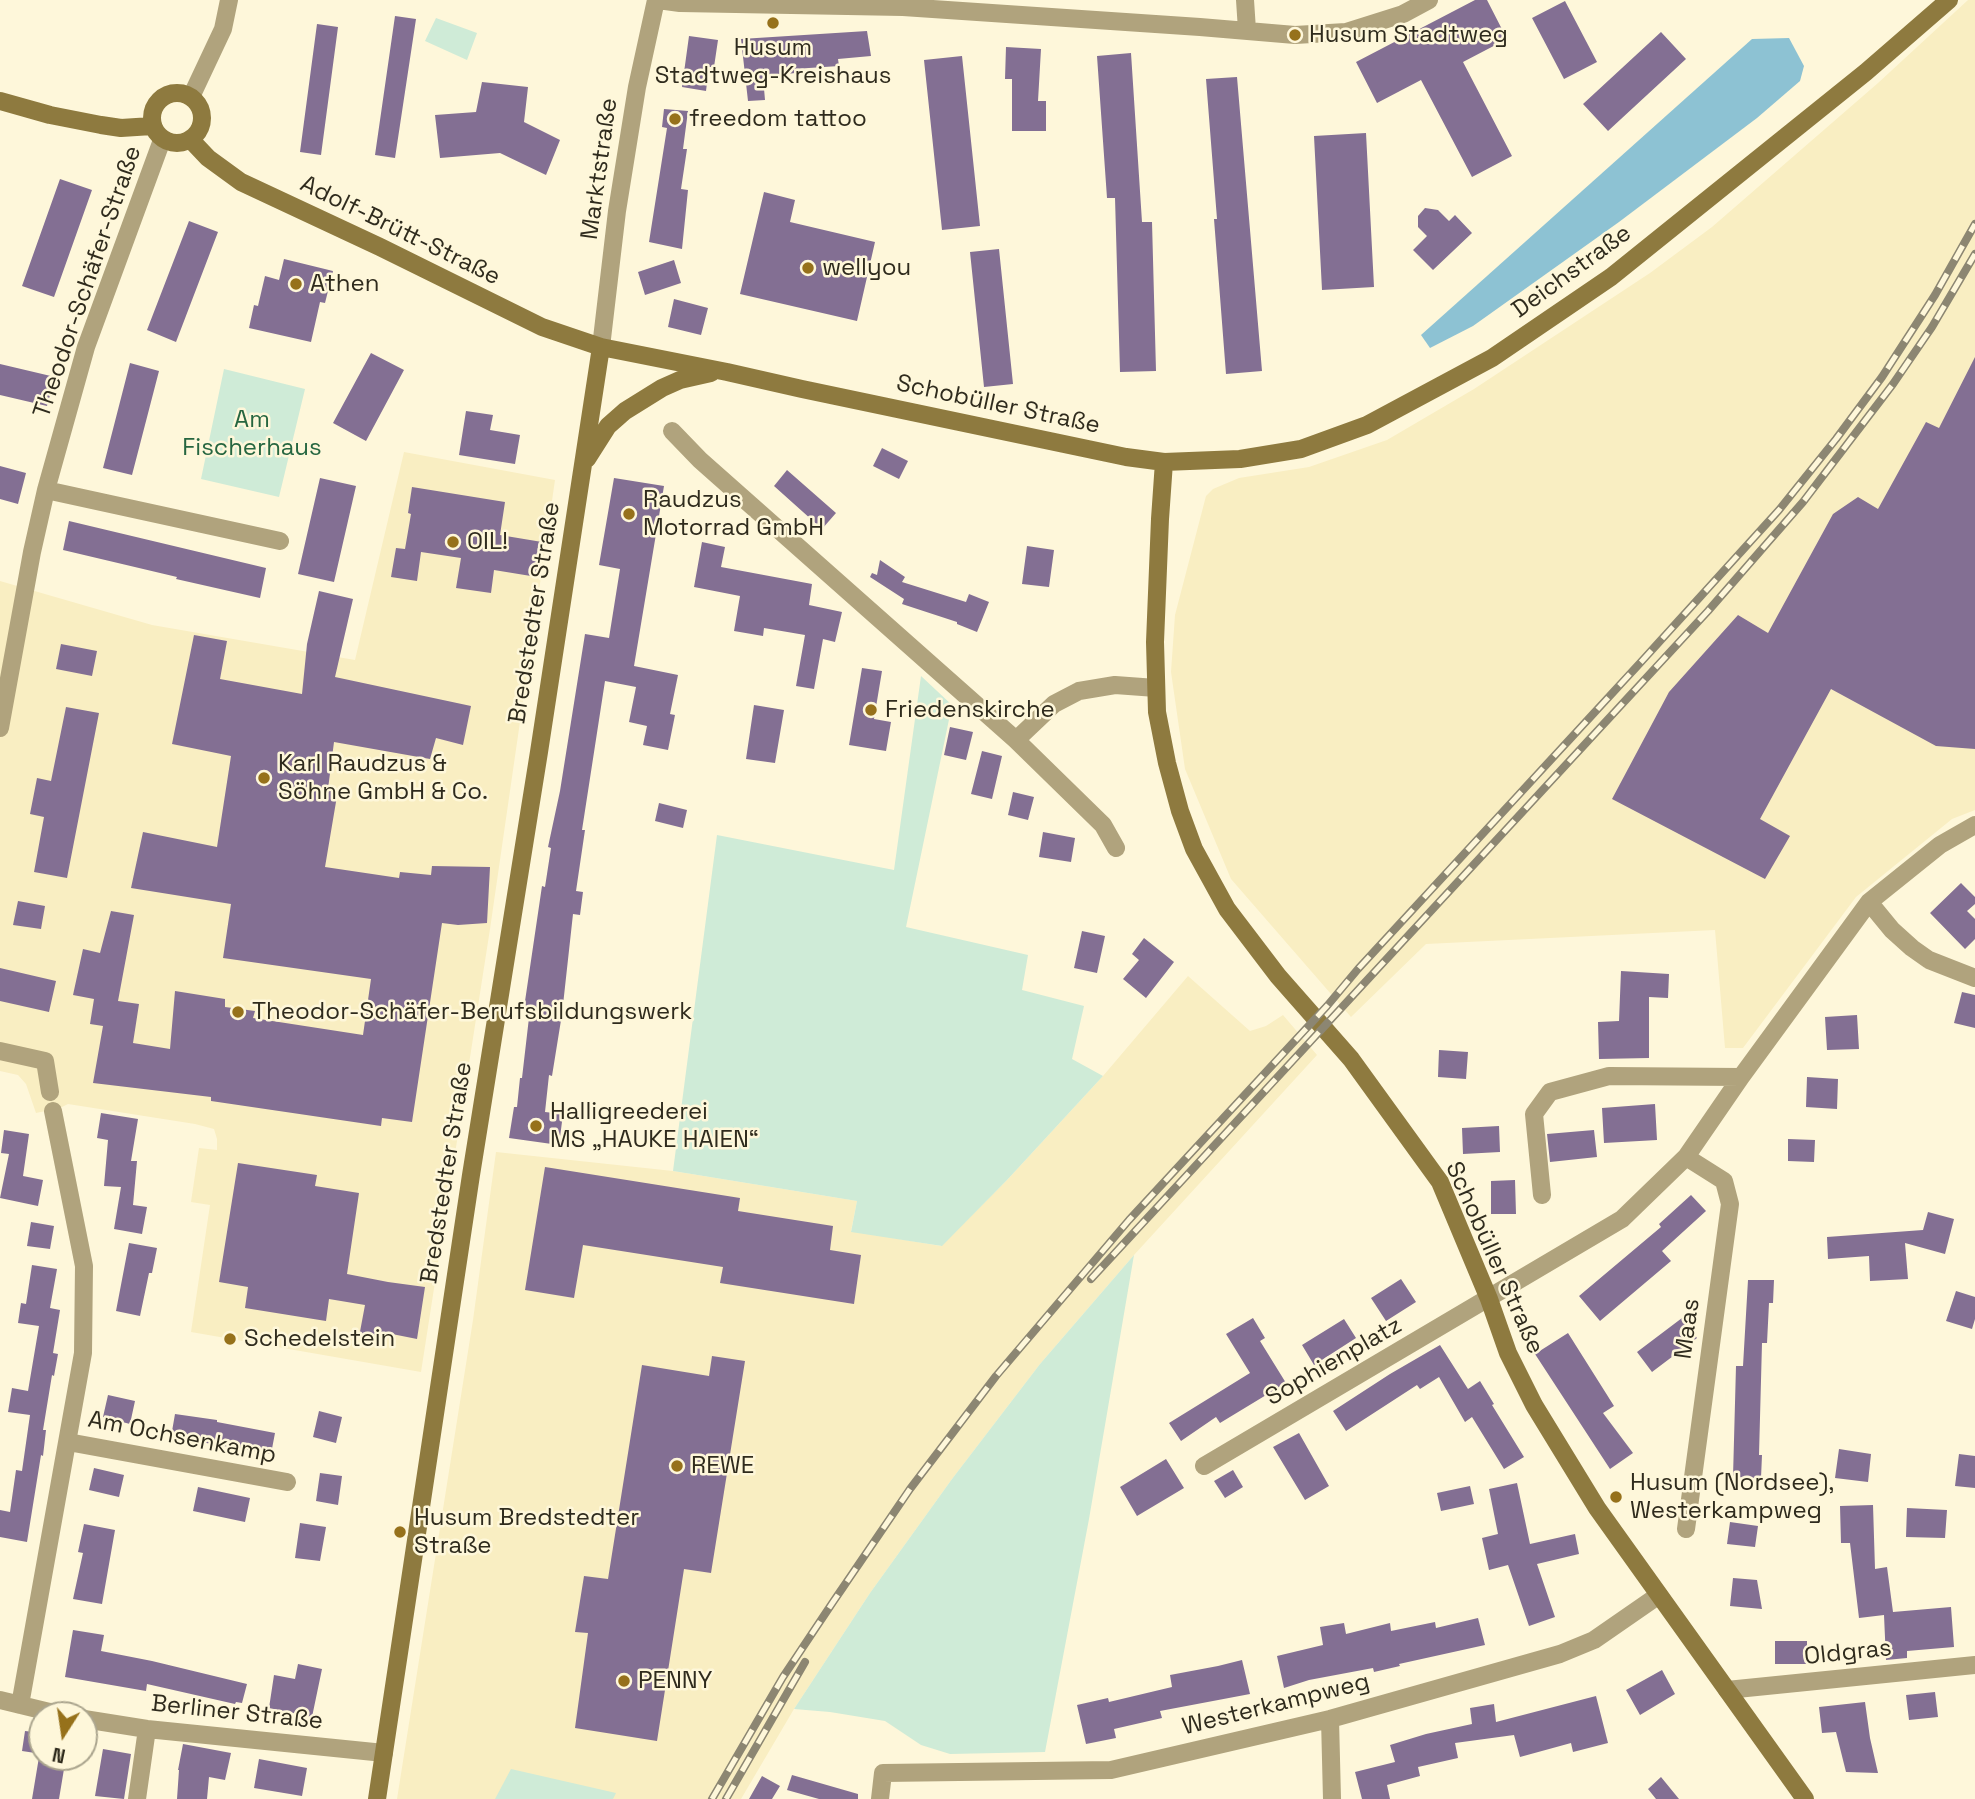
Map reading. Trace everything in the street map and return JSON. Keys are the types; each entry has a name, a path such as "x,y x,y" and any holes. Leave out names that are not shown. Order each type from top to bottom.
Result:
{"main road":[{"name":"Deichstraße","path":"1164,462 1240,459 1301,449 1367,425 1492,358 1611,277 1866,72 1949,0"},
{"path":"0,101 50,115 157,133 177,144 197,134 202,119 200,107 191,97 167,94 156,103 151,114 157,133"},
{"name":"Adolf-Brütt-Straße","path":"190,139 208,158 241,182 542,327 601,347"},
{"name":"Schobüller Straße","path":"601,347 1126,457 1164,462 1155,642 1157,712 1180,811 1195,849 1227,909 1278,976 1351,1059 1440,1182 1489,1299 1508,1353 1534,1405 1597,1508 1805,1799"},
{"name":"Bredstedter Straße","path":"377,1799 469,1188 601,347"},
{"path":"582,468 608,426 625,411 680,380 704,373 727,372"}],"street":[{"path":"191,97 223,29 229,0"},
{"path":"657,0 680,3 1033,7 1295,36 1346,32 1403,14 1429,0"},
{"name":"Marktstraße","path":"601,347 617,211 637,87 657,0"},
{"path":"1245,0 1247,30"},
{"name":"Theodor-Schäfer-Straße","path":"0,728 46,490 86,347 157,133"},
{"path":"673,431 700,460 1016,740 1103,825 1116,848"},
{"path":"46,490 280,541"},
{"path":"1016,740 1054,704 1079,691 1115,685 1156,688"},
{"path":"1489,1299 1622,1219 1685,1157 1869,902 1940,845 1975,825"},
{"path":"1869,902 1892,930 1912,948 1929,960 1975,978"},
{"path":"0,1051 45,1061 50,1092"},
{"path":"1542,1195 1534,1114 1550,1092 1609,1076 1741,1077"},
{"name":"Am Ochsenkamp","path":"20,1705 83,1353 84,1266 53,1111"},
{"name":"Maas","path":"1685,1157 1724,1181 1730,1204 1686,1529"},
{"name":"Sophienplatz","path":"1205,1466 1489,1299"},
{"name":"Am Ochsenkamp","path":"68,1441 287,1482"},
{"name":"Westerkampweg","path":"880,1799 883,1773 1111,1770 1330,1719 1560,1654 1594,1640 1659,1595"},
{"name":"Oldgras","path":"1727,1690 1975,1665"},
{"path":"0,1700 28,1707"},
{"path":"1330,1719 1332,1799"},
{"name":"Berliner Straße","path":"98,1721 147,1729 384,1753"},
{"path":"137,1799 147,1729"}],"shaded area":[{"path":"1968,0 1975,0 1975,810 1952,819 1856,897 1743,1048 1725,1048 1715,930 1426,944 1351,1017 1231,879 1185,769 1171,672 1175,615 1206,496 1213,489 1239,478 1309,467 1387,440 1474,389 1650,273 1712,227 1878,83"},
{"path":"404,452 555,480 490,929 421,1372 191,1332 210,1205 191,1202 199,1148 217,1150 214,1129 68,1104 36,1113 26,1084 18,1075 0,1071 0,581 152,625 355,660"},
{"path":"1188,976 1250,1031 1266,1026 1283,1015 1317,1055 1134,1255 1040,1364 952,1479 870,1593 794,1709 741,1799 397,1799 473,1320 496,1152 673,1171 857,1201 851,1231 941,1246 1008,1179 1103,1076"}],"green space":[{"path":"436,18 477,33 467,60 425,41"},
{"name":"Am Fischerhaus","path":"224,369 305,389 279,497 201,479"},
{"path":"921,676 952,705 906,927 1028,955 1022,990 1084,1006 1072,1059 1103,1076 942,1246 851,1232 857,1201 673,1171 717,835 894,870"},
{"path":"1134,1255 1089,1519 1045,1752 950,1754 921,1745 885,1721 794,1709 870,1593 952,1479 1040,1364"},
{"path":"511,1769 616,1793 613,1799 495,1799"}],"water":[{"path":"1789,38 1804,66 1800,81 1757,118 1619,222 1473,326 1430,348 1421,335 1752,39"}],"building":[{"path":"1475,0 1487,0 1507,39 1463,62 1512,156 1472,177 1421,80 1377,103 1356,62"},
{"path":"1565,1 1597,62 1564,79 1532,18"},
{"path":"395,16 416,19 395,158 375,155"},
{"path":"317,24 338,27 321,155 300,152"},
{"path":"867,31 871,56 838,59 839,66 794,69 795,73 763,77 765,100 748,101 741,39"},
{"path":"1661,32 1686,59 1608,131 1583,104"},
{"path":"689,36 718,40 714,67 709,67 706,91 682,87"},
{"path":"1006,47 1041,49 1038,101 1046,101 1046,131 1012,131 1012,79 1005,79"},
{"path":"1131,53 1142,222 1152,222 1156,371 1120,372 1115,198 1107,198 1097,56"},
{"path":"962,56 980,226 942,230 924,60"},
{"path":"1237,77 1262,371 1226,374 1206,79"},
{"path":"482,82 528,87 524,122 560,140 546,175 500,153 440,158 435,115 476,112"},
{"path":"664,109 688,111 683,149 687,149 681,189 688,190 682,249 649,242 667,128 662,127"},
{"path":"1366,133 1374,287 1322,290 1314,136"},
{"path":"60,179 92,190 54,297 22,286"},
{"name":"wellyou","path":"764,192 795,200 790,222 875,242 857,321 740,294"},
{"path":"1425,208 1438,210 1449,221 1455,215 1472,233 1433,270 1413,250 1427,236 1418,227 1418,216"},
{"path":"189,221 218,232 176,342 147,330"},
{"path":"999,249 1013,384 984,387 970,252"},
{"path":"284,259 333,271 325,303 320,302 311,342 249,328 254,305 258,306 265,276 279,280"},
{"path":"674,260 681,283 645,295 638,272"},
{"path":"674,299 708,308 701,335 668,327"},
{"path":"371,353 404,370 366,441 333,423"},
{"path":"1975,357 1975,749 1936,746 1831,689 1760,819 1790,836 1765,879 1612,799 1669,692 1738,615 1768,633 1833,514 1858,497 1878,509 1926,422 1939,428"},
{"path":"130,363 159,371 132,475 103,468"},
{"path":"0,364 55,377 47,406 0,395"},
{"path":"466,411 493,415 490,430 520,435 515,464 459,455"},
{"path":"882,448 908,461 899,479 873,466"},
{"path":"0,466 26,473 18,504 0,499"},
{"path":"787,470 836,513 822,529 774,486"},
{"path":"320,478 356,486 334,582 298,574"},
{"path":"614,478 664,486 634,666 678,675 670,714 675,715 668,750 643,745 647,726 629,722 636,687 605,681 582,830 585,830 576,891 583,892 580,915 573,914 562,1014 552,1076 549,1075 545,1112 563,1114 559,1145 509,1138 522,1078 530,1009 524,1008 542,886 545,887 551,848 548,847 560,791 585,634 609,638 620,569 599,565"},
{"name":"OIL!","path":"412,487 505,502 500,535 542,542 537,577 494,570 491,593 456,588 461,558 421,552 417,581 391,577 396,548 405,549"},
{"path":"69,521 266,568 260,598 63,550"},
{"path":"702,542 725,547 721,567 812,584 809,605 842,612 835,642 823,639 814,689 796,686 805,635 764,628 763,636 734,631 740,596 694,587"},
{"path":"1027,546 1054,550 1049,587 1022,584"},
{"path":"880,560 905,577 902,582 966,602 969,594 989,602 977,632 957,622 902,604 904,599 870,577 872,573 877,575"},
{"path":"319,591 353,599 335,677 471,706 463,745 436,738 430,759 334,742 328,789 338,790 325,867 399,878 400,872 431,875 432,866 490,867 487,923 442,923 412,1122 382,1118 381,1126 211,1101 211,1097 93,1083 103,1026 90,1024 94,999 73,995 83,949 100,953 111,911 134,915 118,1001 139,1004 133,1043 170,1049 175,991 225,999 225,1007 255,1011 253,1018 363,1035 371,979 223,958 231,904 131,888 143,832 217,847 231,756 172,744 194,635 227,641 220,679 302,694 307,644"},
{"path":"61,644 97,651 92,676 56,669"},
{"name":"Friedenskirche","path":"862,668 882,671 874,719 891,722 886,751 849,745"},
{"path":"754,705 784,710 775,763 746,759"},
{"path":"66,707 99,713 67,878 34,872 44,817 30,814 37,778 51,781"},
{"path":"950,727 973,732 966,760 944,755"},
{"path":"982,751 1002,756 992,799 971,794"},
{"path":"1013,792 1034,797 1028,820 1008,815"},
{"path":"659,803 687,810 683,828 655,821"},
{"path":"1043,832 1075,838 1071,862 1039,857"},
{"path":"1961,883 1975,897 1975,904 1967,911 1975,919 1975,939 1965,949 1930,913"},
{"path":"18,901 45,906 41,929 13,925"},
{"path":"1082,931 1105,936 1097,973 1074,968"},
{"path":"1144,938 1174,962 1146,998 1123,979 1139,960 1132,954"},
{"path":"0,968 56,981 49,1012 0,1001"},
{"path":"1621,971 1669,974 1668,998 1649,997 1649,1058 1599,1059 1598,1022 1619,1021"},
{"path":"1962,992 1975,995 1975,1028 1954,1023"},
{"path":"1857,1015 1859,1049 1827,1050 1825,1017"},
{"path":"1439,1050 1468,1052 1466,1079 1438,1077"},
{"path":"1807,1077 1838,1079 1837,1109 1806,1107"},
{"path":"1655,1104 1657,1140 1604,1143 1602,1108"},
{"path":"101,1113 138,1119 131,1161 137,1161 133,1205 147,1207 142,1234 114,1229 121,1187 104,1186 108,1140 97,1138"},
{"path":"1499,1126 1500,1152 1463,1154 1462,1128"},
{"path":"4,1130 29,1134 23,1176 43,1180 38,1206 0,1198 9,1154 1,1153"},
{"path":"1594,1130 1597,1157 1550,1162 1547,1134"},
{"path":"1788,1139 1815,1140 1814,1162 1788,1161"},
{"path":"238,1163 317,1175 315,1186 359,1193 347,1274 425,1287 417,1339 382,1332 380,1341 359,1337 365,1305 329,1299 326,1321 245,1308 248,1287 219,1282"},
{"path":"545,1167 740,1198 738,1211 833,1226 830,1250 861,1255 854,1304 720,1283 723,1267 583,1245 574,1298 525,1290"},
{"path":"1515,1180 1516,1214 1491,1214 1491,1181"},
{"path":"1691,1195 1706,1211 1662,1251 1671,1261 1600,1321 1579,1296 1661,1227 1659,1224"},
{"path":"1928,1212 1954,1219 1945,1254 1905,1243 1908,1279 1870,1281 1869,1256 1828,1259 1827,1237 1923,1230"},
{"path":"31,1222 54,1226 50,1249 27,1246"},
{"path":"129,1243 157,1248 140,1316 116,1311"},
{"path":"32,1265 57,1269 50,1308 60,1310 53,1353 58,1354 54,1376 52,1375 43,1430 46,1430 43,1456 41,1455 27,1542 0,1537 0,1510 10,1512 16,1470 22,1471 30,1415 8,1412 12,1388 28,1391 39,1326 18,1323 21,1303 26,1304"},
{"path":"1401,1279 1416,1302 1386,1321 1371,1298"},
{"path":"1748,1280 1774,1280 1773,1303 1769,1303 1767,1343 1762,1343 1759,1455 1762,1455 1761,1478 1733,1477 1736,1366 1743,1366"},
{"path":"1956,1291 1975,1297 1972,1329 1946,1321"},
{"path":"1253,1318 1265,1338 1260,1341 1286,1383 1220,1423 1216,1417 1181,1441 1169,1423 1250,1373 1226,1334"},
{"path":"1682,1318 1697,1338 1652,1372 1637,1352"},
{"path":"1344,1319 1356,1338 1314,1365 1302,1345"},
{"path":"1568,1333 1614,1406 1603,1413 1633,1453 1610,1469 1535,1354"},
{"path":"1440,1345 1468,1389 1480,1381 1524,1457 1504,1469 1472,1417 1465,1422 1439,1377 1420,1389 1417,1385 1346,1431 1333,1411"},
{"path":"712,1356 745,1361 711,1573 684,1569 657,1741 575,1728 588,1633 575,1632 584,1576 608,1579 642,1365 709,1376"},
{"path":"108,1395 135,1401 130,1424 103,1417"},
{"path":"319,1411 342,1417 336,1443 313,1437"},
{"path":"175,1414 275,1433 271,1454 171,1437"},
{"path":"1299,1433 1329,1486 1305,1500 1273,1447"},
{"path":"1839,1449 1871,1454 1868,1482 1835,1478"},
{"path":"1959,1454 1975,1456 1975,1488 1955,1486"},
{"path":"1166,1459 1184,1488 1137,1516 1120,1487"},
{"path":"94,1468 124,1475 119,1497 89,1490"},
{"path":"1233,1470 1243,1487 1225,1498 1214,1481"},
{"path":"320,1473 342,1476 338,1505 316,1501"},
{"path":"1517,1483 1530,1544 1575,1534 1579,1554 1537,1564 1555,1617 1529,1626 1508,1565 1489,1570 1482,1538 1498,1534 1489,1489"},
{"path":"1470,1486 1474,1504 1441,1511 1437,1493"},
{"path":"198,1487 250,1498 245,1522 193,1511"},
{"path":"1873,1505 1875,1569 1887,1567 1893,1612 1951,1607 1954,1647 1907,1651 1907,1658 1886,1660 1884,1615 1859,1618 1850,1543 1841,1543 1840,1506"},
{"path":"1907,1508 1947,1510 1945,1538 1906,1537"},
{"path":"1730,1522 1758,1526 1755,1547 1727,1544"},
{"path":"300,1523 326,1527 320,1561 295,1558"},
{"path":"84,1524 115,1530 102,1604 73,1599 83,1553 78,1552"},
{"path":"1733,1578 1757,1580 1762,1609 1730,1606"},
{"path":"1478,1618 1485,1645 1374,1672 1373,1668 1309,1680 1284,1688 1277,1656 1323,1645 1320,1627 1344,1623 1346,1634 1390,1623 1391,1631 1435,1622 1436,1628"},
{"path":"73,1630 104,1635 101,1651 247,1684 242,1703 235,1704 147,1684 146,1691 65,1677"},
{"path":"1775,1641 1807,1641 1807,1664 1775,1664"},
{"path":"1242,1660 1250,1694 1160,1711 1162,1718 1114,1729 1116,1738 1086,1744 1077,1705 1108,1698 1109,1702 1172,1687 1170,1675"},
{"path":"298,1664 322,1669 312,1717 269,1708 274,1675 295,1679"},
{"path":"1662,1670 1675,1694 1640,1715 1626,1690"},
{"path":"1935,1692 1938,1717 1909,1720 1906,1695"},
{"path":"1596,1696 1608,1743 1573,1752 1571,1743 1520,1757 1514,1735 1455,1743 1458,1758 1418,1767 1420,1776 1387,1785 1390,1799 1362,1799 1355,1772 1395,1762 1390,1745 1472,1724 1470,1708 1494,1704 1496,1722"},
{"path":"1865,1702 1878,1773 1846,1772 1836,1732 1822,1733 1819,1707"},
{"path":"25,1731 28,1731 28,1752 22,1751"},
{"path":"183,1744 231,1753 225,1780 209,1777 207,1799 177,1799 178,1770"},
{"path":"103,1749 131,1754 124,1799 95,1796"},
{"path":"259,1759 307,1768 302,1796 254,1788"},
{"path":"37,1771 64,1771 59,1799 32,1799"},
{"path":"792,1775 858,1794 858,1799 819,1799 787,1790"},
{"path":"762,1776 780,1786 772,1799 749,1799"},
{"path":"1661,1777 1679,1799 1656,1799 1648,1789"}],"railway":[{"path":"712,1799 783,1677 833,1602 910,1489 996,1376 1129,1220 1779,510 1882,377 1935,295 1975,224"},
{"path":"1091,1279 1708,611 1803,502 1893,384 1932,327 1975,254"},
{"path":"726,1799 805,1662"}],"place":[{"name":"Husum Stadtweg-Kreishaus","path":"773,23"},
{"name":"Husum Stadtweg","path":"1295,35"},
{"name":"freedom tattoo","path":"675,119"},
{"name":"wellyou","path":"808,268"},
{"name":"Athen","path":"296,284"},
{"name":"Raudzus Motorrad GmbH","path":"629,514"},
{"name":"OIL!","path":"453,542"},
{"name":"Friedenskirche","path":"871,710"},
{"name":"Karl Raudzus & Söhne GmbH & Co.","path":"264,778"},
{"name":"Theodor-Schäfer-Berufsbildungswerk","path":"238,1012"},
{"name":"Halligreederei MS „HAUKE HAIEN“","path":"536,1126"},
{"name":"Schedelstein","path":"230,1339"},
{"name":"REWE","path":"677,1466"},
{"name":"Husum (Nordsee), Westerkampweg","path":"1616,1497"},
{"name":"Husum Bredstedter Straße","path":"400,1532"},
{"name":"PENNY","path":"624,1681"}]}
